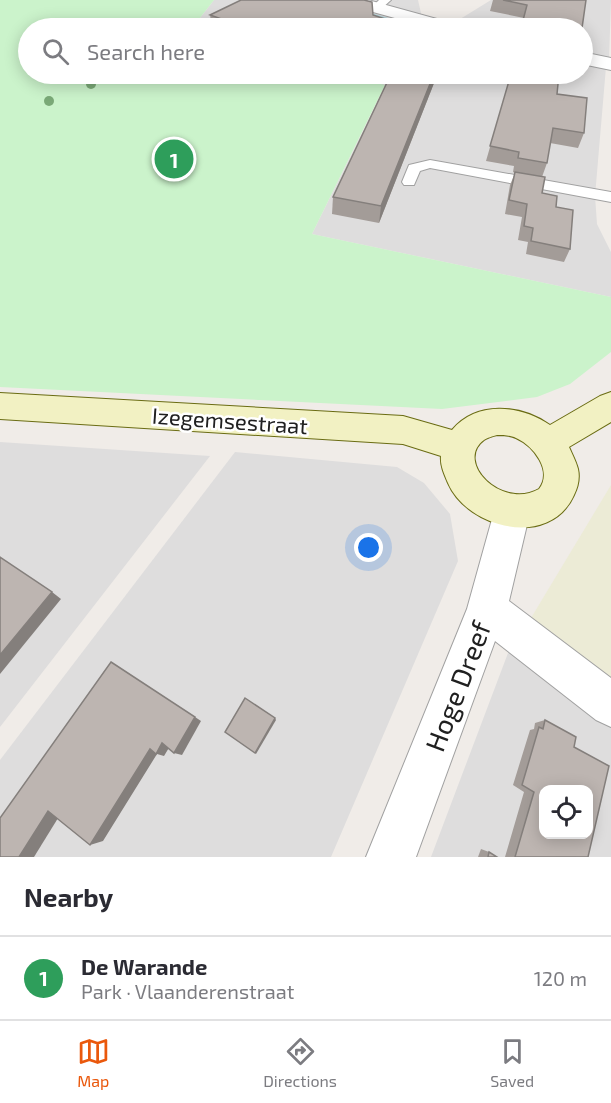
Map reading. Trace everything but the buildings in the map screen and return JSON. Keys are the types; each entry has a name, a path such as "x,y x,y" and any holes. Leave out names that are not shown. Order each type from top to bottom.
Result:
{"street":[{"path":"350,0 381,4 421,18"},
{"path":"593,60 611,64"},
{"name":"Izegemsestraat","path":"0,405 403,430 429,436 458,448"},
{"path":"548,442 611,405"},
{"path":"495,421 513,423 530,429 548,442 558,457 562,473 560,489 547,505 531,511 512,512 491,506 474,495 463,481 457,465 458,448 468,432 481,424 495,421"},
{"name":"Hoge Dreef","path":"392,857 488,609 512,512"},
{"path":"488,609 611,705"}],"lane":[{"path":"409,182 414,168 430,164 611,197"}],"shaded area":[{"path":"214,0 418,0 422,18 200,18"},
{"path":"491,0 611,0 609,60 593,57 593,18 462,18"},
{"path":"593,64 606,67 595,196 597,224 611,252 611,297 312,234 385,86 377,84 593,84"},
{"path":"0,442 210,456 0,727"},
{"path":"235,452 397,467 424,483 450,514 458,561 331,857 0,857 0,760"},
{"path":"511,645 611,723 611,857 431,857"}],"green space":[{"path":"0,0 214,0 200,18 18,18 18,84 385,85 312,234 611,297 611,352 570,384 537,397 442,409 0,387"},
{"path":"611,485 611,695 525,628"}],"waterway":[{"path":"362,12 384,18"}],"place":[{"name":"De Warande","path":"174,159"}]}
